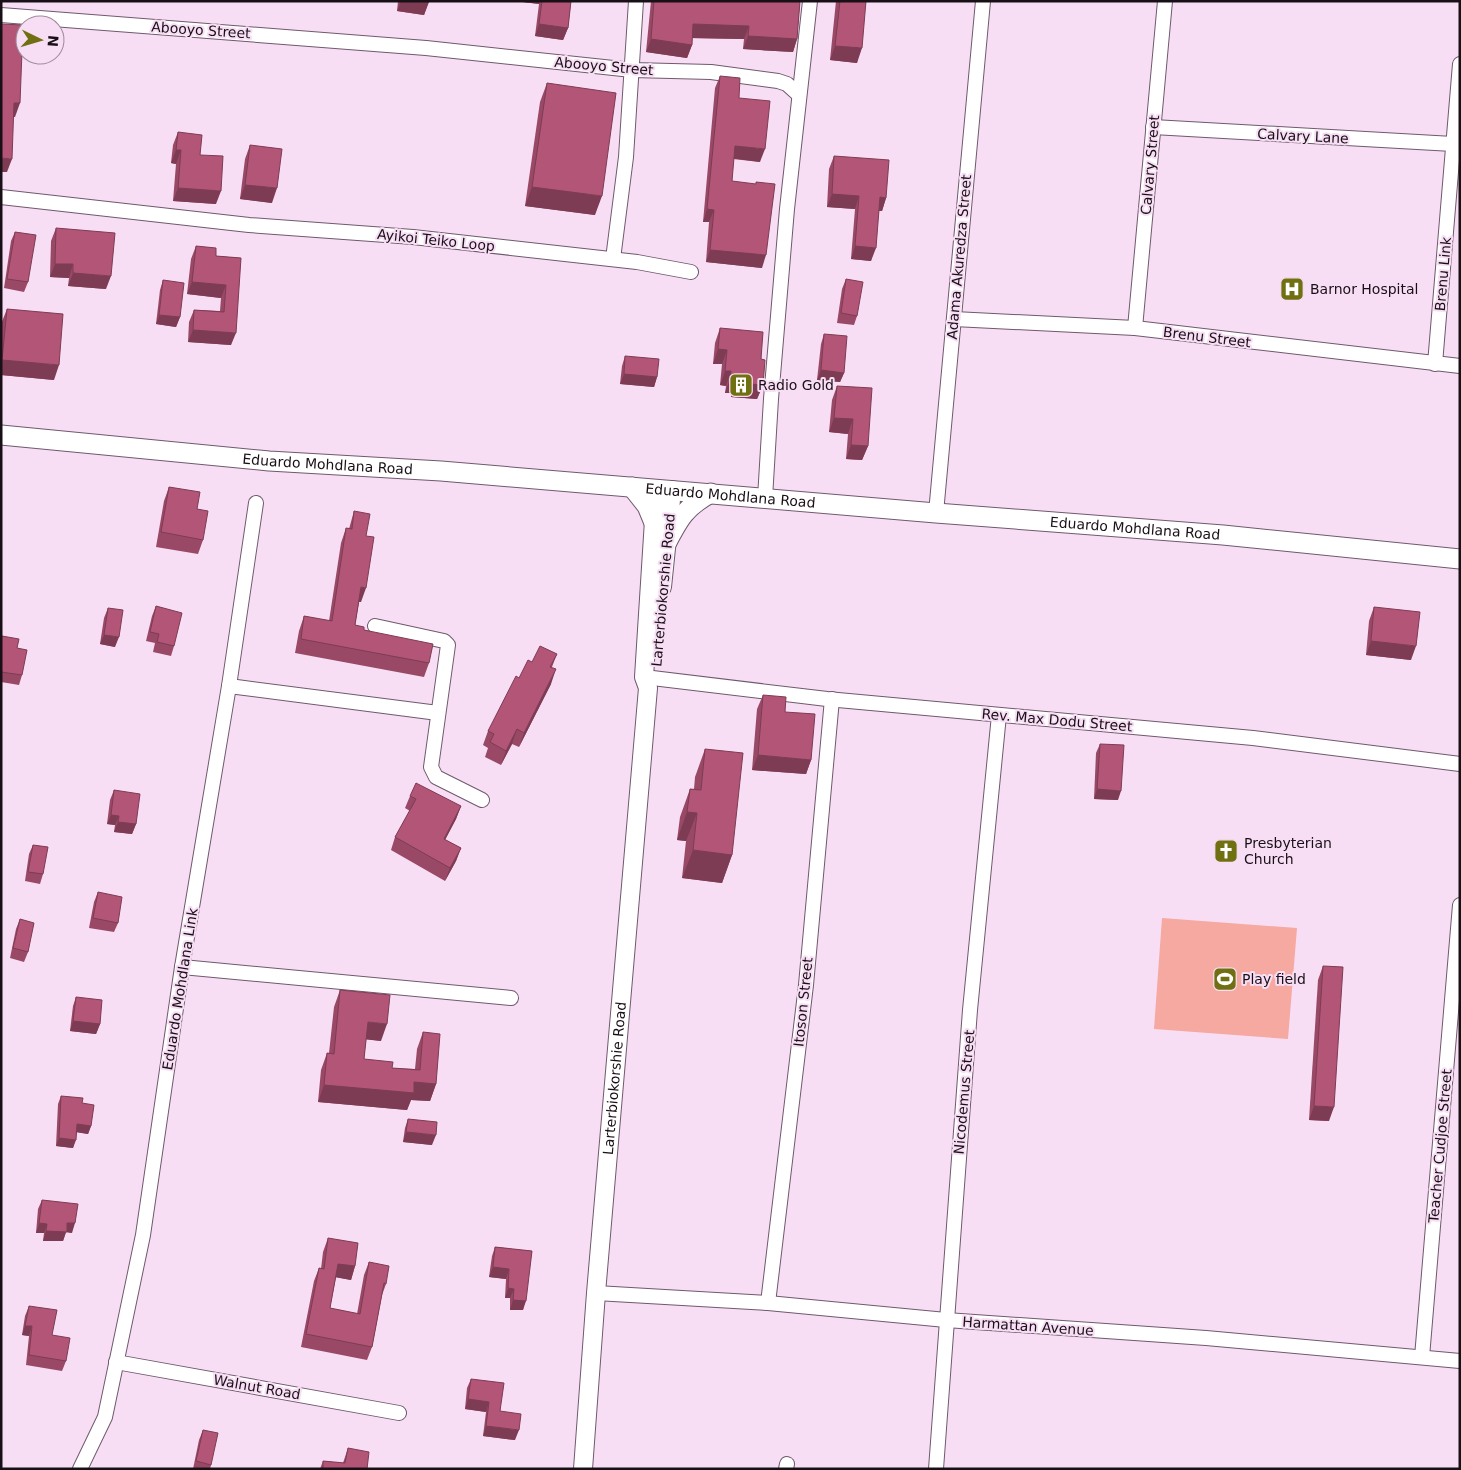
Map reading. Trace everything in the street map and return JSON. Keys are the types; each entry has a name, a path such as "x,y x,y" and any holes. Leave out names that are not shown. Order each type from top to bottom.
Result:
{"main road":[{"name":"Eduardo Mohdlana Road","path":"1,435 269,460 442,471 936,513 1223,535 1460,559"},
{"path":"632,487 647,506 654,523"},
{"path":"666,544 684,512 694,502 711,493"}],"street":[{"path":"613,259 626,157 636,1"},
{"path":"766,498 771,399 798,94 810,1"},
{"name":"Adama Akuredza Street","path":"936,513 982,1"},
{"name":"Calvary Street","path":"1135,328 1165,1"},
{"name":"Abooyo Street","path":"1,14 426,48 632,70 711,72 787,84 798,94"},
{"name":"Brenu Link","path":"1435,364 1460,64"},
{"name":"Calvary Lane","path":"1153,127 1453,144"},
{"name":"Ayikoi Teiko Loop","path":"1,197 249,225 413,237 613,259 691,272"},
{"name":"Brenu Street","path":"954,319 1135,328 1460,366"},
{"name":"Larterbiokorshie Road","path":"649,681 654,523 664,489"},
{"name":"Larterbiokorshie Road","path":"583,1469 596,1293 649,681 666,544 664,489"},
{"name":"Eduardo Mohdlana Link","path":"80,1469 105,1417 143,1235 182,967 230,686 256,503"},
{"path":"375,626 444,641 448,645 432,773 436,777 482,800"},
{"name":"Rev. Max Dodu Street","path":"649,681 1254,738 1460,764"},
{"path":"230,686 438,713"},
{"name":"Itoson Street","path":"768,1304 806,985 832,699"},
{"name":"Nicodemus Street","path":"936,1469 970,1010 999,715"},
{"name":"Teacher Cudjoe Street","path":"1422,1357 1460,905"},
{"path":"182,967 511,998"},
{"name":"Harmattan Avenue","path":"596,1293 768,1304 946,1320 1206,1338 1460,1361"},
{"name":"Walnut Road","path":"116,1362 399,1413"}],"shaded area":[{"name":"Play field","path":"1162,918 1297,928 1288,1039 1154,1029"}],"building":[{"path":"542,1 571,1 568,28 539,24"},
{"path":"654,1 800,1 797,39 748,36 749,26 693,24 692,45 651,39"},
{"path":"840,1 866,1 862,48 835,46"},
{"path":"1,24 15,25 15,65 21,65 20,103 14,103 12,159 1,158"},
{"path":"720,76 740,78 739,98 770,101 765,149 735,146 732,181 775,184 766,255 710,250 714,210 707,209"},
{"path":"547,83 616,93 602,196 532,187"},
{"path":"178,132 202,135 200,155 223,156 221,191 178,188 181,150 176,150"},
{"path":"250,145 282,149 277,188 245,185"},
{"path":"834,156 889,160 886,198 880,197 876,248 855,246 859,196 832,194"},
{"path":"56,228 115,233 111,276 73,273 73,264 55,264"},
{"path":"15,232 36,235 28,282 7,279"},
{"path":"196,246 216,248 216,256 241,258 236,333 193,330 194,310 224,312 226,285 192,282"},
{"path":"846,279 863,282 857,316 841,313"},
{"path":"163,280 184,283 180,317 159,315"},
{"path":"7,309 63,314 59,365 2,360"},
{"path":"720,328 763,332 761,359 765,360 763,385 737,383 737,379 730,379 731,371 725,371 727,350 718,349"},
{"path":"824,334 847,336 844,373 821,370"},
{"path":"625,356 659,359 657,377 624,374"},
{"path":"837,386 872,388 868,446 851,445 853,419 834,418"},
{"path":"169,487 200,492 197,509 208,511 203,540 161,532"},
{"path":"354,511 370,514 366,536 374,537 366,588 361,587 355,625 364,627 364,630 433,644 429,663 301,639 304,616 332,621 346,528 352,529"},
{"path":"156,606 182,613 174,646 157,642 159,634 150,632"},
{"path":"1374,607 1420,612 1416,646 1371,641"},
{"path":"108,608 123,610 119,637 104,635"},
{"path":"2,636 19,639 17,648 27,650 22,675 1,672"},
{"path":"540,646 557,654 550,667 556,669 524,733 517,729 506,751 490,742 494,734 488,731 516,676 519,678 528,660 532,662"},
{"path":"763,695 786,697 785,712 815,714 811,760 758,755"},
{"path":"1100,744 1124,745 1121,791 1097,789"},
{"path":"705,749 743,753 732,855 693,850 697,813 687,812 690,789 701,790"},
{"path":"416,783 461,806 444,839 461,848 450,868 395,837 416,799 410,796"},
{"path":"114,790 140,794 136,824 118,822 119,816 111,815"},
{"path":"33,845 48,847 43,874 28,872"},
{"path":"98,892 122,897 118,923 93,918"},
{"path":"20,919 34,923 28,952 13,948"},
{"path":"1323,966 1343,967 1334,1107 1314,1106"},
{"path":"340,990 390,995 387,1024 368,1022 364,1059 393,1062 392,1068 420,1070 423,1032 440,1034 436,1084 414,1082 414,1093 324,1085 327,1053 334,1054"},
{"path":"76,997 102,1000 100,1024 73,1021"},
{"path":"61,1096 83,1098 82,1103 94,1105 91,1126 77,1124 76,1140 59,1138"},
{"path":"408,1119 437,1122 436,1135 406,1132"},
{"path":"42,1200 78,1204 75,1223 67,1223 67,1232 46,1231 47,1224 39,1223"},
{"path":"328,1238 358,1243 355,1266 338,1264 330,1308 360,1314 369,1262 389,1266 372,1347 306,1334 319,1268 324,1269"},
{"path":"495,1247 532,1251 526,1301 513,1300 514,1289 508,1288 509,1269 493,1267"},
{"path":"29,1306 57,1310 52,1335 70,1338 66,1361 29,1355 32,1326 25,1326"},
{"path":"471,1379 504,1383 500,1411 521,1414 519,1430 486,1426 489,1402 468,1399"},
{"path":"203,1430 218,1433 211,1465 196,1461"},
{"path":"348,1448 369,1452 367,1469 323,1469 323,1461 345,1463"}],"place":[{"name":"Barnor Hospital","path":"1292,289"},
{"name":"Radio Gold","path":"741,385"},
{"name":"Presbyterian Church","path":"1226,851"},
{"name":"Play field","path":"1225,979"}]}
